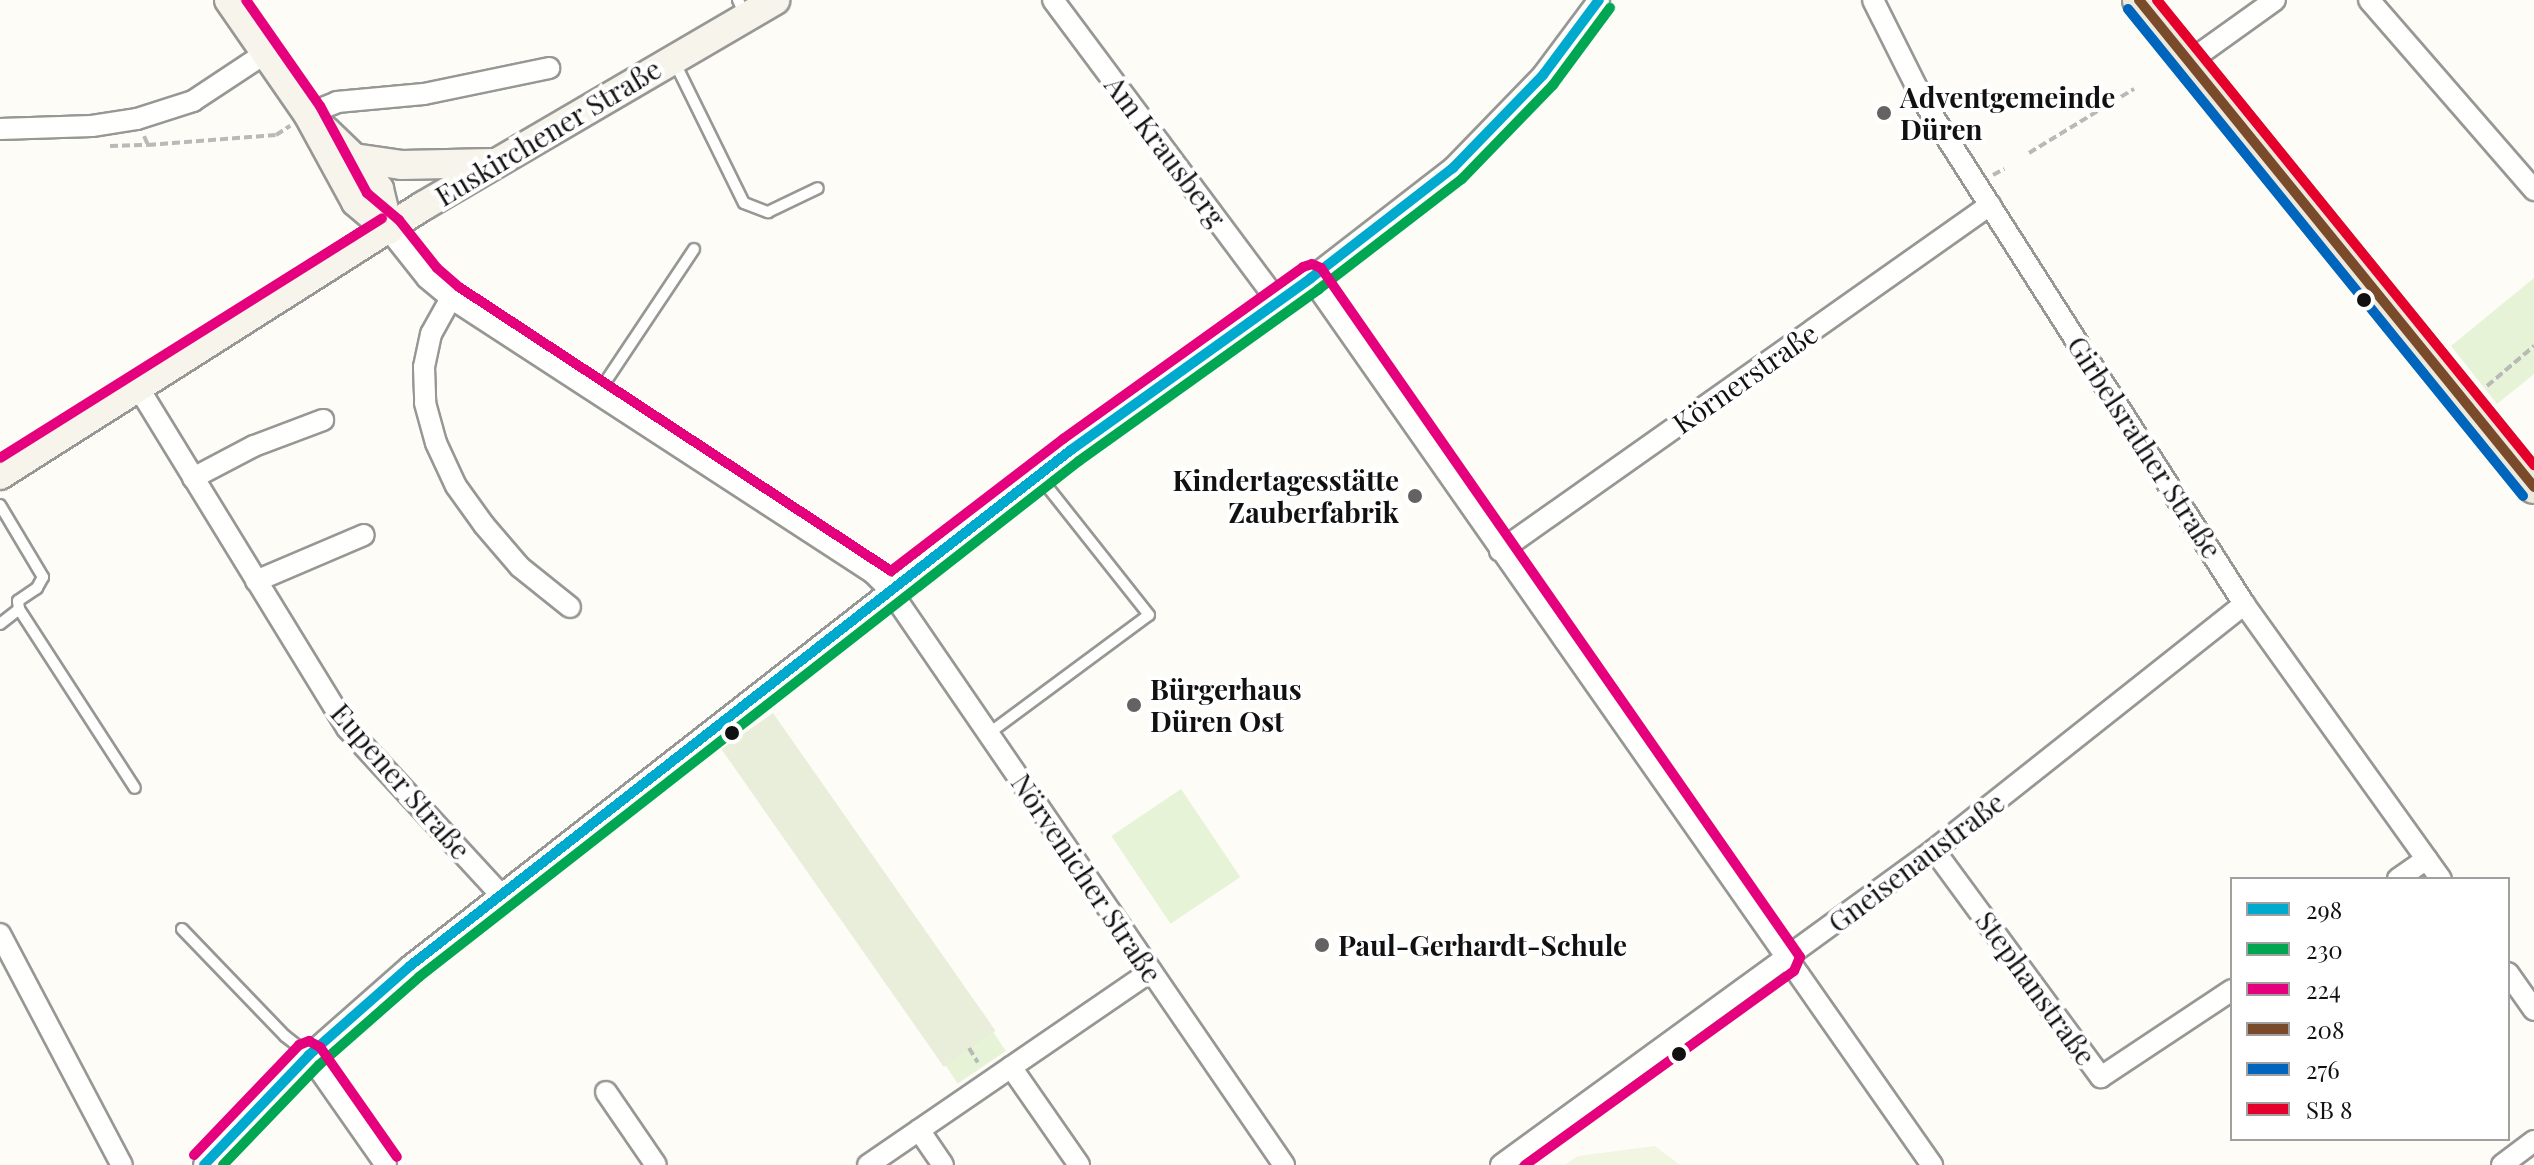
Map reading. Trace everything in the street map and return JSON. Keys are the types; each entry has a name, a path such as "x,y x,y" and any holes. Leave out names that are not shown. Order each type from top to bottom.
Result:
{"main road":[{"path":"2139,0 2187,63 2534,487"}],"street":[{"path":"229,0 308,114 356,202 389,230"},
{"name":"Euskirchener Straße","path":"0,475 389,230 672,57 741,8 775,0"},
{"name":"Am Krausberg","path":"1053,0 1278,302"},
{"path":"204,1165 309,1055 410,966 500,894 1038,475 1311,278 1453,168 1543,75 1599,0"},
{"name":"Girbelsrather Straße","path":"1873,0 1924,102 2244,604 2440,877"},
{"path":"2187,63 2275,0"},
{"path":"2369,0 2534,190"},
{"path":"0,129 92,126 137,119 193,101 264,54"},
{"path":"308,114 337,102 424,94 549,68"},
{"path":"308,114 354,158 379,189 389,230"},
{"path":"354,158 402,165 497,163"},
{"name":"Körnerstraße","path":"1500,551 1990,205"},
{"name":"Nörvenicher Straße","path":"389,230 427,278 451,298 873,573 890,590 1284,1165"},
{"path":"1311,278 1932,1165"},
{"path":"451,298 431,334 424,367 425,403 436,443 456,486 484,525 520,567 570,607"},
{"name":"Eupener Straße","path":"138,387 347,728 500,894"},
{"path":"193,478 254,446 323,420"},
{"path":"256,581 364,535"},
{"name":"Gneisenaustraße","path":"1501,1165 1934,850 2244,604"},
{"name":"Stephanstraße","path":"1934,850 2101,1077 2230,991"},
{"path":"2401,877 2427,859"},
{"path":"0,934 122,1165"},
{"path":"868,1165 1151,971"},
{"path":"2510,976 2534,1010"},
{"path":"309,1055 386,1165"},
{"path":"1011,1067 1079,1165"},
{"path":"606,1092 656,1165"},
{"path":"919,1130 943,1165"},
{"path":"2502,1165 2534,1141"}],"lane":[{"path":"672,57 744,203 768,212 818,188"},
{"path":"598,393 694,249"},
{"path":"988,734 1149,615 1038,475"},
{"path":"0,505 43,577 37,588 18,601 19,609 135,788"},
{"path":"0,624 16,615 19,609"},
{"path":"182,929 285,1036 309,1055"}],"path":[{"path":"2029,153 2134,89"},
{"path":"137,119 148,145 276,135 308,114"},
{"path":"2467,405 2534,346"}],"green space":[{"path":"2534,278 2534,374 2497,404 2451,346"},
{"path":"773,713 996,1031 944,1067 721,749"},
{"path":"1181,789 1240,877 1171,924 1111,836"},
{"path":"993,1032 1006,1051 958,1084 945,1064"},
{"path":"1655,1146 1680,1165 1565,1165 1578,1156"}],"transit line":[{"name":"224","path":"246,0 320,106 367,193 399,220 437,268 459,287 891,571 1063,439 1303,267 1312,264 1321,268 1800,957 1794,971 1525,1165"},
{"name":"298","path":"204,1165 309,1055 410,966 1071,450 1311,278 1453,168 1543,75 1599,0"},
{"name":"208","path":"2139,0 2534,487"},
{"path":"2157,0 2534,465"},
{"name":"230","path":"223,1165 319,1065 419,977 1079,461 1319,289 1462,179 1553,85 1610,8"},
{"name":"276","path":"2128,9 2523,496"},
{"name":"224","path":"0,458 382,218"},
{"name":"224","path":"194,1155 299,1045 309,1041 320,1047 397,1157"}],"place":[{"name":"Adventgemeinde Düren","path":"1884,113"},
{"name":"Kindertagesstätte Zauberfabrik","path":"1415,496"},
{"name":"Bürgerhaus Düren Ost","path":"1134,705"},
{"name":"Paul-Gerhardt-Schule","path":"1322,945"}]}
